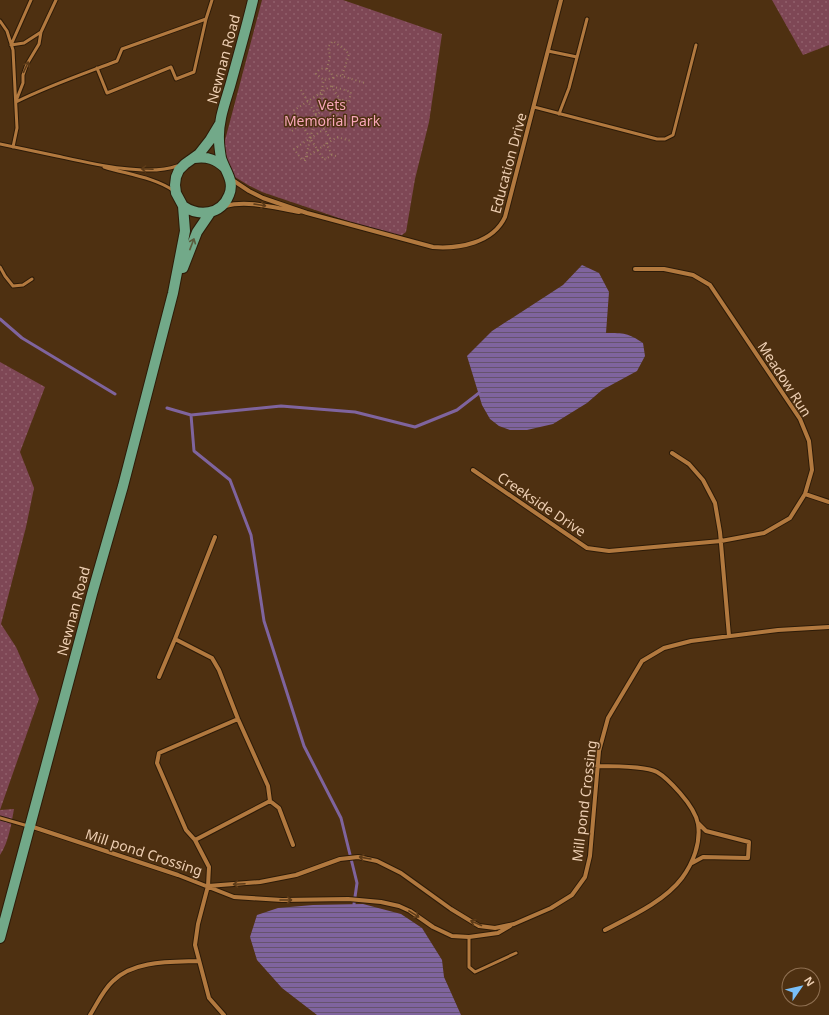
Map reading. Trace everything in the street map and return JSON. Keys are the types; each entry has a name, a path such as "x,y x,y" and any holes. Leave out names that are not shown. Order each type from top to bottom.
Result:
{"main road":[{"name":"Newnan Road","path":"230,179 219,148 219,125 253,0"},
{"name":"Newnan Road","path":"0,938 92,594 123,486 173,293 185,231 184,206 176,193 176,177 179,170 204,148 219,125"},
{"path":"194,158 211,158 219,162 225,168"},
{"path":"221,207 230,194 230,179"},
{"path":"184,206 196,212 210,213"},
{"name":"Newnan Road","path":"173,293 197,232 210,213 221,207"}],"street":[{"name":"Education Drive","path":"230,179 263,198 307,213 432,247 452,248 477,241 497,230 505,217 561,0"},
{"name":"Education Drive","path":"221,207 245,203 307,213"},
{"name":"Meadow Run","path":"635,269 664,269 693,276 710,285 800,419 809,441 812,470 805,494 790,518 764,533 721,541"},
{"path":"672,453 689,464 703,480 715,503 721,541 729,636"},
{"name":"Creekside Drive","path":"473,470 587,548 609,551 721,541"},
{"path":"805,494 829,502"},
{"path":"159,677 215,537"},
{"name":"Mill pond Crossing","path":"30,826 208,886 260,882 296,875 340,859 358,857 377,860 401,873 451,909 479,926 495,928 514,924 551,908 572,894 585,877 590,856 599,751 608,718 642,661 664,648 691,641 778,630 829,627"},
{"path":"175,640 212,658 219,670 238,719 268,786 270,801 279,808 293,845"},
{"path":"224,1015 209,998 195,945 198,924 208,886 208,867 195,840 186,830 157,763 159,753 238,719"},
{"path":"597,766 628,767 656,772 672,784 688,803 698,823 706,831 748,842 748,858 703,857 691,863"},
{"path":"195,840 270,801"},
{"path":"605,930 644,909 666,894 682,879 691,863 698,841 698,823"},
{"path":"208,886 234,897 282,900 348,899 381,902 399,906 410,911 434,927 452,936 470,937 498,933 514,924"},
{"path":"90,1015 113,981 130,970 156,962 199,961"}],"lane":[{"path":"11,45 31,0"},
{"path":"16,102 23,83 23,75 39,44 41,32 56,0"},
{"path":"97,68 107,93 171,67 176,79 194,72 206,19 212,0"},
{"path":"559,114 569,88 586,18"},
{"path":"16,102 40,90 117,61 122,48 206,19"},
{"path":"0,21 7,31 13,50 17,128 13,147"},
{"path":"11,45 24,43 41,32"},
{"path":"534,107 665,140 673,135 696,46"},
{"path":"548,50 577,57"},
{"path":"0,144 94,164 155,181 167,186 176,193"},
{"path":"94,164 134,169 160,170 185,164"},
{"path":"0,267 13,286 23,284 32,279"},
{"path":"0,818 30,826"},
{"path":"470,937 469,967 475,972 516,953"}],"path":[{"path":"328,69 330,56 328,47 333,41 349,54 342,76"},
{"path":"324,80 316,74 322,68 331,71 332,78"},
{"path":"324,80 338,75 365,83"},
{"path":"305,161 324,80"},
{"path":"331,86 293,111 324,160 332,155 336,156"},
{"path":"331,86 351,92 349,102 340,99 331,86"},
{"path":"300,90 331,140"},
{"path":"321,93 335,122"},
{"path":"292,131 340,99"},
{"path":"335,122 340,99"},
{"path":"351,141 337,137 302,160 294,149 335,122 354,126"},
{"path":"326,143 332,155"}],"green space":[{"name":"Vets Memorial Park","path":"262,0 343,0 442,34 429,122 415,179 406,232 398,238 262,192 235,177 228,166 224,144"},
{"path":"772,0 829,0 829,45 803,55"},
{"path":"0,362 45,387 20,452 34,488 26,527 1,624 16,647 39,699 0,810"},
{"path":"14,809 8,839 0,855 0,810"}],"shaded area":[{"path":"582,265 599,273 609,292 606,333 626,334 638,340 643,343 645,356 637,371 602,390 587,403 553,424 527,430 510,430 499,426 490,419 482,405 467,356 492,331 563,285"},
{"path":"363,904 401,914 422,928 442,960 444,977 461,1015 317,1015 282,988 257,960 250,937 257,915 278,908 313,905"}],"waterway":[{"path":"0,319 22,338 115,394"},
{"path":"167,408 191,415 281,406 355,412 415,427 457,410 479,393"},
{"path":"191,415 194,451 230,480 251,535 264,621 304,746 341,818 357,883 354,904"}]}
